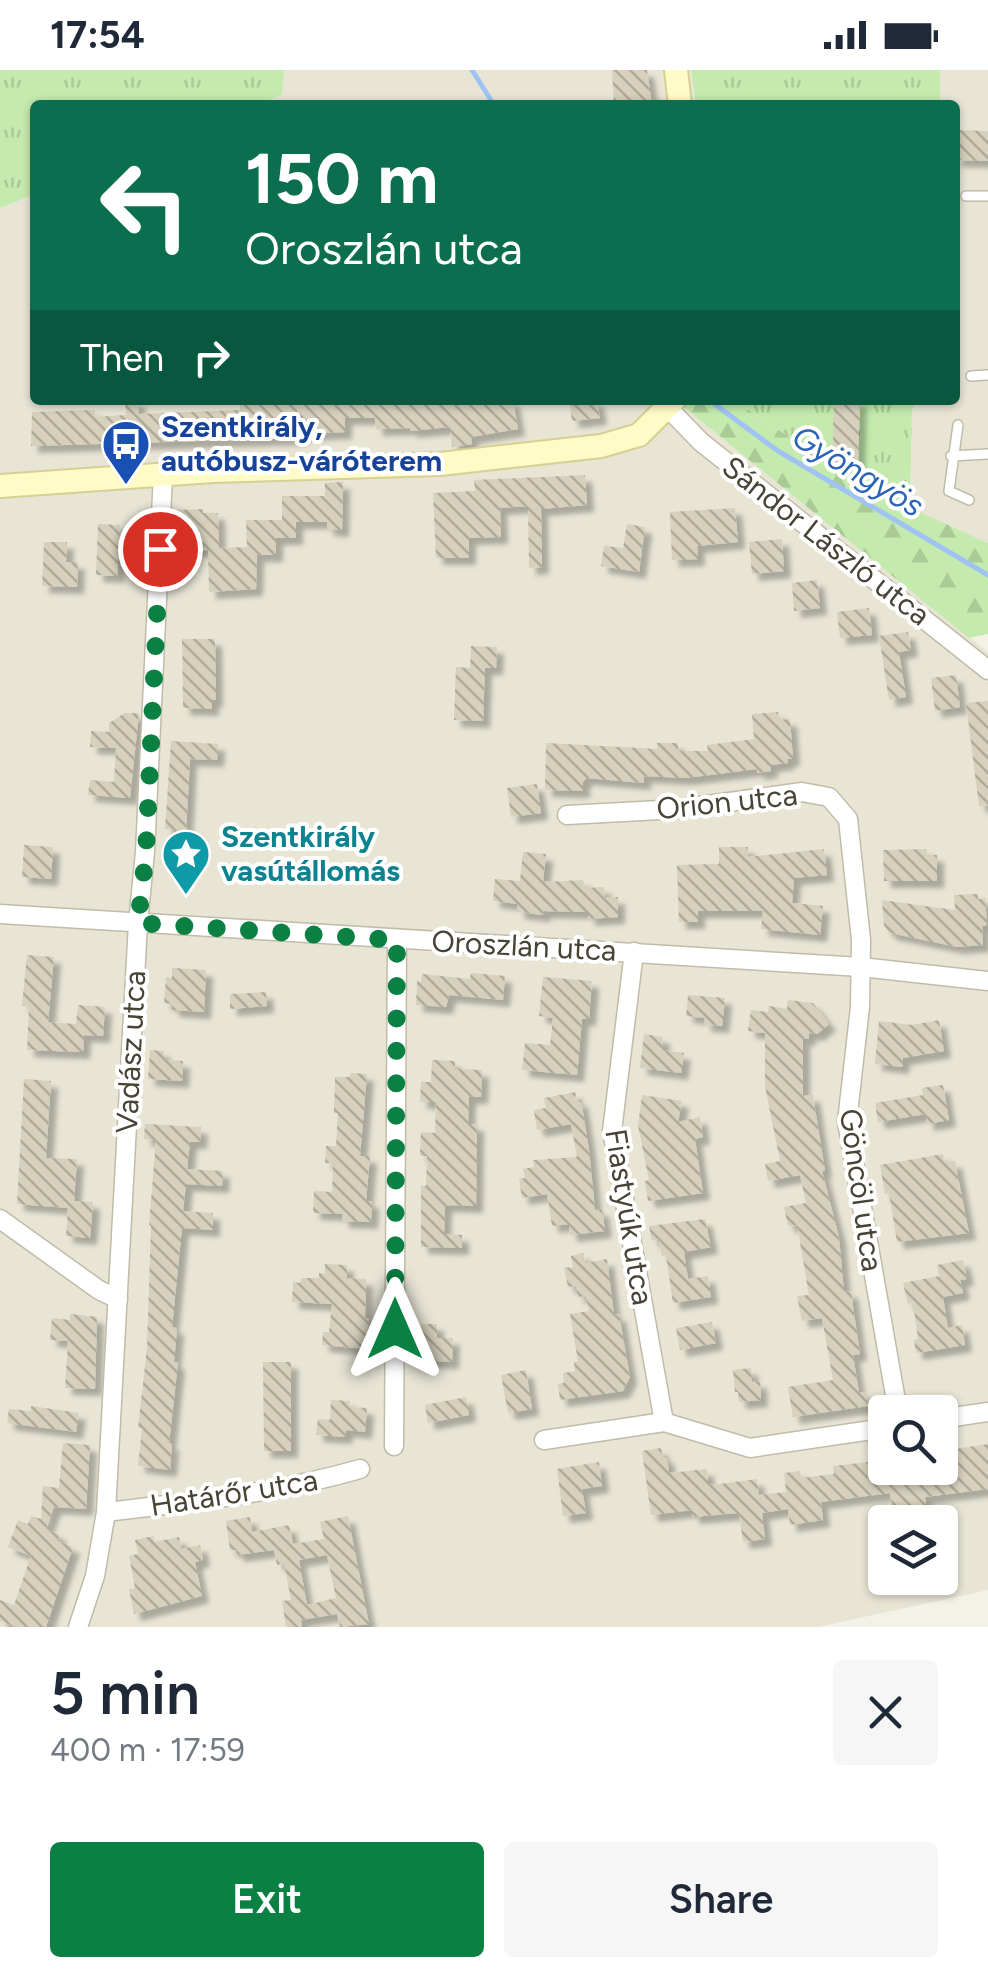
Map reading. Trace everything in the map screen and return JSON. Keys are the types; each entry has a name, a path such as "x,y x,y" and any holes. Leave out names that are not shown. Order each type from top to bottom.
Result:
{"street":[{"path":"676,70 679,100"},
{"path":"0,486 163,474 423,465 601,446 639,435 670,405"},
{"name":"Sándor László utca","path":"672,405 701,442 988,670"},
{"name":"Vadász utca","path":"78,1627 95,1576 106,1512 138,923 146,852 163,474"},
{"name":"Orion utca","path":"567,815 678,810 802,792 829,797 848,819 861,967"},
{"name":"Oroszlán utca","path":"0,914 861,967 988,981"},
{"path":"394,1446 397,940"},
{"name":"Fiastyúk utca","path":"634,952 612,1131 664,1422"},
{"name":"Göncöl utca","path":"861,967 846,1122 895,1395"},
{"path":"0,1219 99,1290 118,1299"},
{"path":"958,1417 988,1412"},
{"path":"544,1440 664,1422 750,1448 868,1431"},
{"name":"Határőr utca","path":"106,1512 306,1485 360,1468"}],"lane":[{"path":"966,196 988,196"},
{"path":"971,376 988,375"},
{"path":"958,424 949,491 970,500"},
{"path":"952,456 988,454"}],"shaded area":[{"path":"284,70 691,70 695,100 270,100 282,95"},
{"path":"940,70 988,70 988,543 910,508 912,409 915,405 960,405 960,100 940,100"},
{"path":"30,196 30,405 681,405 988,652 988,1590 818,1627 0,1627 0,208"}],"green space":[{"path":"0,70 284,70 282,95 270,100 30,100 30,196 0,208"},
{"path":"691,70 940,70 940,100 695,100"},
{"path":"681,405 741,405 860,485 988,543 988,634 969,638"},
{"path":"741,405 915,405 910,508 860,485"}],"building":[{"path":"612,70 647,70 651,100 614,100"},
{"path":"960,130 988,131 988,161 960,160"},
{"path":"125,405 138,405 139,414 240,410 240,405 514,405 518,429 471,437 472,444 452,447 450,427 376,429 375,418 345,418 345,432 301,434 301,438 31,446 32,412 95,410 95,417 126,415"},
{"path":"570,405 598,405 600,418 572,421"},
{"path":"834,405 860,405 858,467 832,466"},
{"path":"585,475 587,505 541,509 542,567 529,568 528,506 500,508 501,537 469,538 469,558 436,558 433,493 475,491 474,480"},
{"path":"343,482 342,530 327,529 327,522 296,522 296,538 276,538 276,555 257,555 256,589 209,592 208,550 178,551 177,510 218,513 219,548 247,547 246,520 282,520 282,496 325,496 325,483"},
{"path":"735,508 738,542 697,546 698,559 672,560 670,512"},
{"path":"98,524 120,525 117,576 96,575"},
{"path":"627,524 645,527 639,572 601,566 604,546 623,548"},
{"path":"782,539 784,571 752,574 749,542"},
{"path":"44,542 67,542 66,562 78,562 77,587 42,586"},
{"path":"817,580 820,608 794,611 792,583"},
{"path":"869,608 872,635 840,638 837,612"},
{"path":"908,632 911,650 899,652 906,697 889,700 879,636"},
{"path":"182,639 215,639 216,700 212,700 212,709 183,708"},
{"path":"471,646 497,647 496,668 485,668 483,721 454,720 456,667 470,668"},
{"path":"956,675 960,707 935,711 931,678"},
{"path":"988,701 988,805 979,806 966,703"},
{"path":"778,712 779,720 790,719 793,759 770,765 771,771 757,773 757,769 686,778 644,776 644,783 586,778 583,791 545,790 546,743 657,749 657,743 678,743 678,751 708,751 707,745 754,739 752,714"},
{"path":"125,713 139,713 130,798 88,795 90,780 114,782 116,748 90,747 91,731 109,732 109,723"},
{"path":"171,741 218,744 217,760 190,759 186,831 165,829"},
{"path":"537,784 541,813 511,817 507,788"},
{"path":"24,845 53,847 51,879 22,877"},
{"path":"719,847 748,847 748,857 824,849 827,875 794,878 792,903 823,906 820,935 761,929 763,911 698,911 698,922 679,922 677,865 719,864"},
{"path":"927,849 927,855 937,855 937,881 884,881 883,850"},
{"path":"523,852 546,854 543,882 583,880 584,888 604,887 605,898 618,897 618,917 588,919 588,912 517,912 518,904 493,901 495,879 520,881"},
{"path":"978,894 978,899 985,898 987,925 982,926 983,945 957,947 890,933 884,926 882,900 955,910 954,895"},
{"path":"27,955 54,957 48,1022 76,1024 78,1005 105,1007 103,1036 84,1035 83,1052 27,1050 29,1007 22,1006"},
{"path":"172,968 206,970 204,1012 172,1010 172,1004 164,1003 166,977 172,978"},
{"path":"471,973 505,976 503,1000 449,995 446,1007 416,1005 417,981 421,982 422,974 470,979"},
{"path":"543,977 592,981 589,1019 582,1019 577,1075 522,1070 525,1043 550,1045 553,1018 539,1016"},
{"path":"266,992 267,1006 230,1009 230,994"},
{"path":"688,995 725,998 722,1026 704,1025 705,1018 686,1016"},
{"path":"788,1000 813,1003 829,1024 817,1034 809,1033 809,1039 803,1038 803,1096 813,1095 822,1171 839,1237 844,1292 851,1291 860,1354 853,1355 859,1393 866,1392 868,1406 793,1417 788,1387 833,1380 822,1318 802,1321 797,1296 809,1295 797,1225 788,1226 784,1207 806,1203 800,1175 768,1181 765,1164 780,1161 765,1086 765,1033 748,1031 751,1010 768,1012 769,1006 787,1009"},
{"path":"939,1020 944,1051 903,1058 902,1067 875,1064 879,1021 912,1025"},
{"path":"644,1034 663,1037 662,1050 684,1053 681,1073 640,1068"},
{"path":"150,1050 164,1051 164,1060 183,1061 182,1081 148,1079"},
{"path":"432,1060 455,1061 455,1069 482,1070 481,1097 469,1097 468,1124 477,1124 476,1206 445,1205 444,1234 462,1235 462,1248 421,1247 421,1186 426,1186 427,1156 420,1156 421,1132 435,1133 436,1102 420,1102 421,1082 431,1082"},
{"path":"351,1073 367,1074 360,1156 370,1156 366,1201 372,1201 371,1222 342,1221 342,1214 313,1213 314,1191 332,1192 333,1163 325,1163 326,1146 336,1146 335,1077 350,1077"},
{"path":"24,1079 51,1081 46,1158 77,1159 74,1201 93,1202 90,1238 66,1236 68,1208 17,1204"},
{"path":"943,1085 949,1120 927,1124 926,1114 878,1122 875,1103 923,1095 922,1088"},
{"path":"576,1092 575,1101 581,1100 595,1210 602,1209 605,1231 570,1235 569,1224 552,1226 547,1194 522,1198 519,1179 525,1178 523,1169 534,1167 533,1160 577,1157 571,1124 537,1130 534,1110 546,1108 544,1098"},
{"path":"642,1095 682,1101 678,1122 700,1117 703,1137 695,1139 703,1193 648,1201 645,1181 649,1180 638,1126"},
{"path":"145,1124 201,1127 200,1142 190,1142 187,1169 223,1171 222,1186 186,1184 183,1211 213,1213 213,1230 182,1228 172,1327 177,1328 174,1362 178,1363 169,1443 170,1470 138,1466 156,1140 144,1139"},
{"path":"943,1154 944,1162 955,1161 969,1233 897,1242 880,1165"},
{"path":"705,1219 711,1247 684,1252 688,1279 708,1276 711,1297 673,1303 666,1255 662,1256 659,1239 652,1241 649,1226"},
{"path":"583,1253 585,1263 607,1259 614,1315 619,1314 630,1377 623,1391 560,1400 558,1384 564,1383 563,1373 575,1371 574,1362 578,1361 570,1314 589,1311 586,1296 578,1297 576,1286 568,1287 564,1268 573,1267 571,1256"},
{"path":"963,1260 967,1279 960,1280 963,1293 943,1297 948,1328 962,1325 965,1345 916,1353 913,1303 908,1304 903,1283 939,1276 937,1265"},
{"path":"325,1264 347,1265 347,1278 366,1279 366,1349 322,1345 323,1332 329,1332 332,1304 292,1302 293,1282 319,1278 319,1273 325,1273"},
{"path":"70,1314 97,1317 95,1389 65,1388 68,1341 50,1340 52,1318 70,1320"},
{"path":"712,1322 716,1343 680,1350 676,1328"},
{"path":"421,1324 437,1324 437,1338 453,1338 452,1362 419,1361"},
{"path":"263,1362 291,1362 291,1451 264,1451"},
{"path":"751,1368 752,1382 760,1381 761,1400 739,1402 733,1370"},
{"path":"526,1370 532,1409 508,1413 501,1375"},
{"path":"466,1397 469,1415 428,1423 425,1405"},
{"path":"331,1400 350,1401 349,1407 367,1408 365,1432 346,1430 345,1437 316,1435 318,1419 330,1420"},
{"path":"31,1406 79,1413 76,1432 7,1423 9,1409 31,1411"},
{"path":"63,1443 90,1445 86,1509 54,1507 46,1529 60,1535 57,1541 73,1547 46,1627 16,1627 0,1621 0,1600 14,1605 31,1556 8,1547 18,1520 28,1524 31,1516 41,1519 43,1486 59,1488"},
{"path":"988,1444 988,1489 925,1497 926,1505 892,1505 890,1493 821,1502 823,1520 790,1525 788,1509 762,1513 765,1539 743,1542 739,1513 692,1517 692,1510 651,1515 642,1451 661,1448 669,1473 707,1469 708,1484 712,1485 757,1479 759,1495 786,1492 784,1473 800,1471 801,1478 834,1474 833,1466 868,1462 868,1485 958,1485 958,1449"},
{"path":"599,1462 602,1486 582,1489 586,1513 563,1516 557,1469"},
{"path":"348,1516 369,1624 340,1627 337,1614 301,1620 302,1627 286,1627 282,1601 291,1600 284,1563 277,1565 274,1550 237,1555 236,1550 230,1550 226,1521 250,1517 252,1532 289,1525 293,1544 324,1539 320,1522","holes":["327,1555 336,1598 307,1605 299,1560"]},
{"path":"153,1536 154,1542 179,1537 181,1549 200,1545 203,1560 195,1562 202,1596 134,1614 129,1589 135,1588 129,1556 138,1554 135,1540"}],"waterway":[{"name":"Gyöngyös","path":"472,70 491,100"},
{"name":"Gyöngyös","path":"716,405 778,451 988,575"}],"place":[{"name":"Szentkirály, autóbusz-váróterem","path":"126,486"},
{"name":"Szentkirály vasútállomás","path":"186,896"}],"route":[{"path":"160,549 146,852 138,923 397,940 395,1329"}]}
